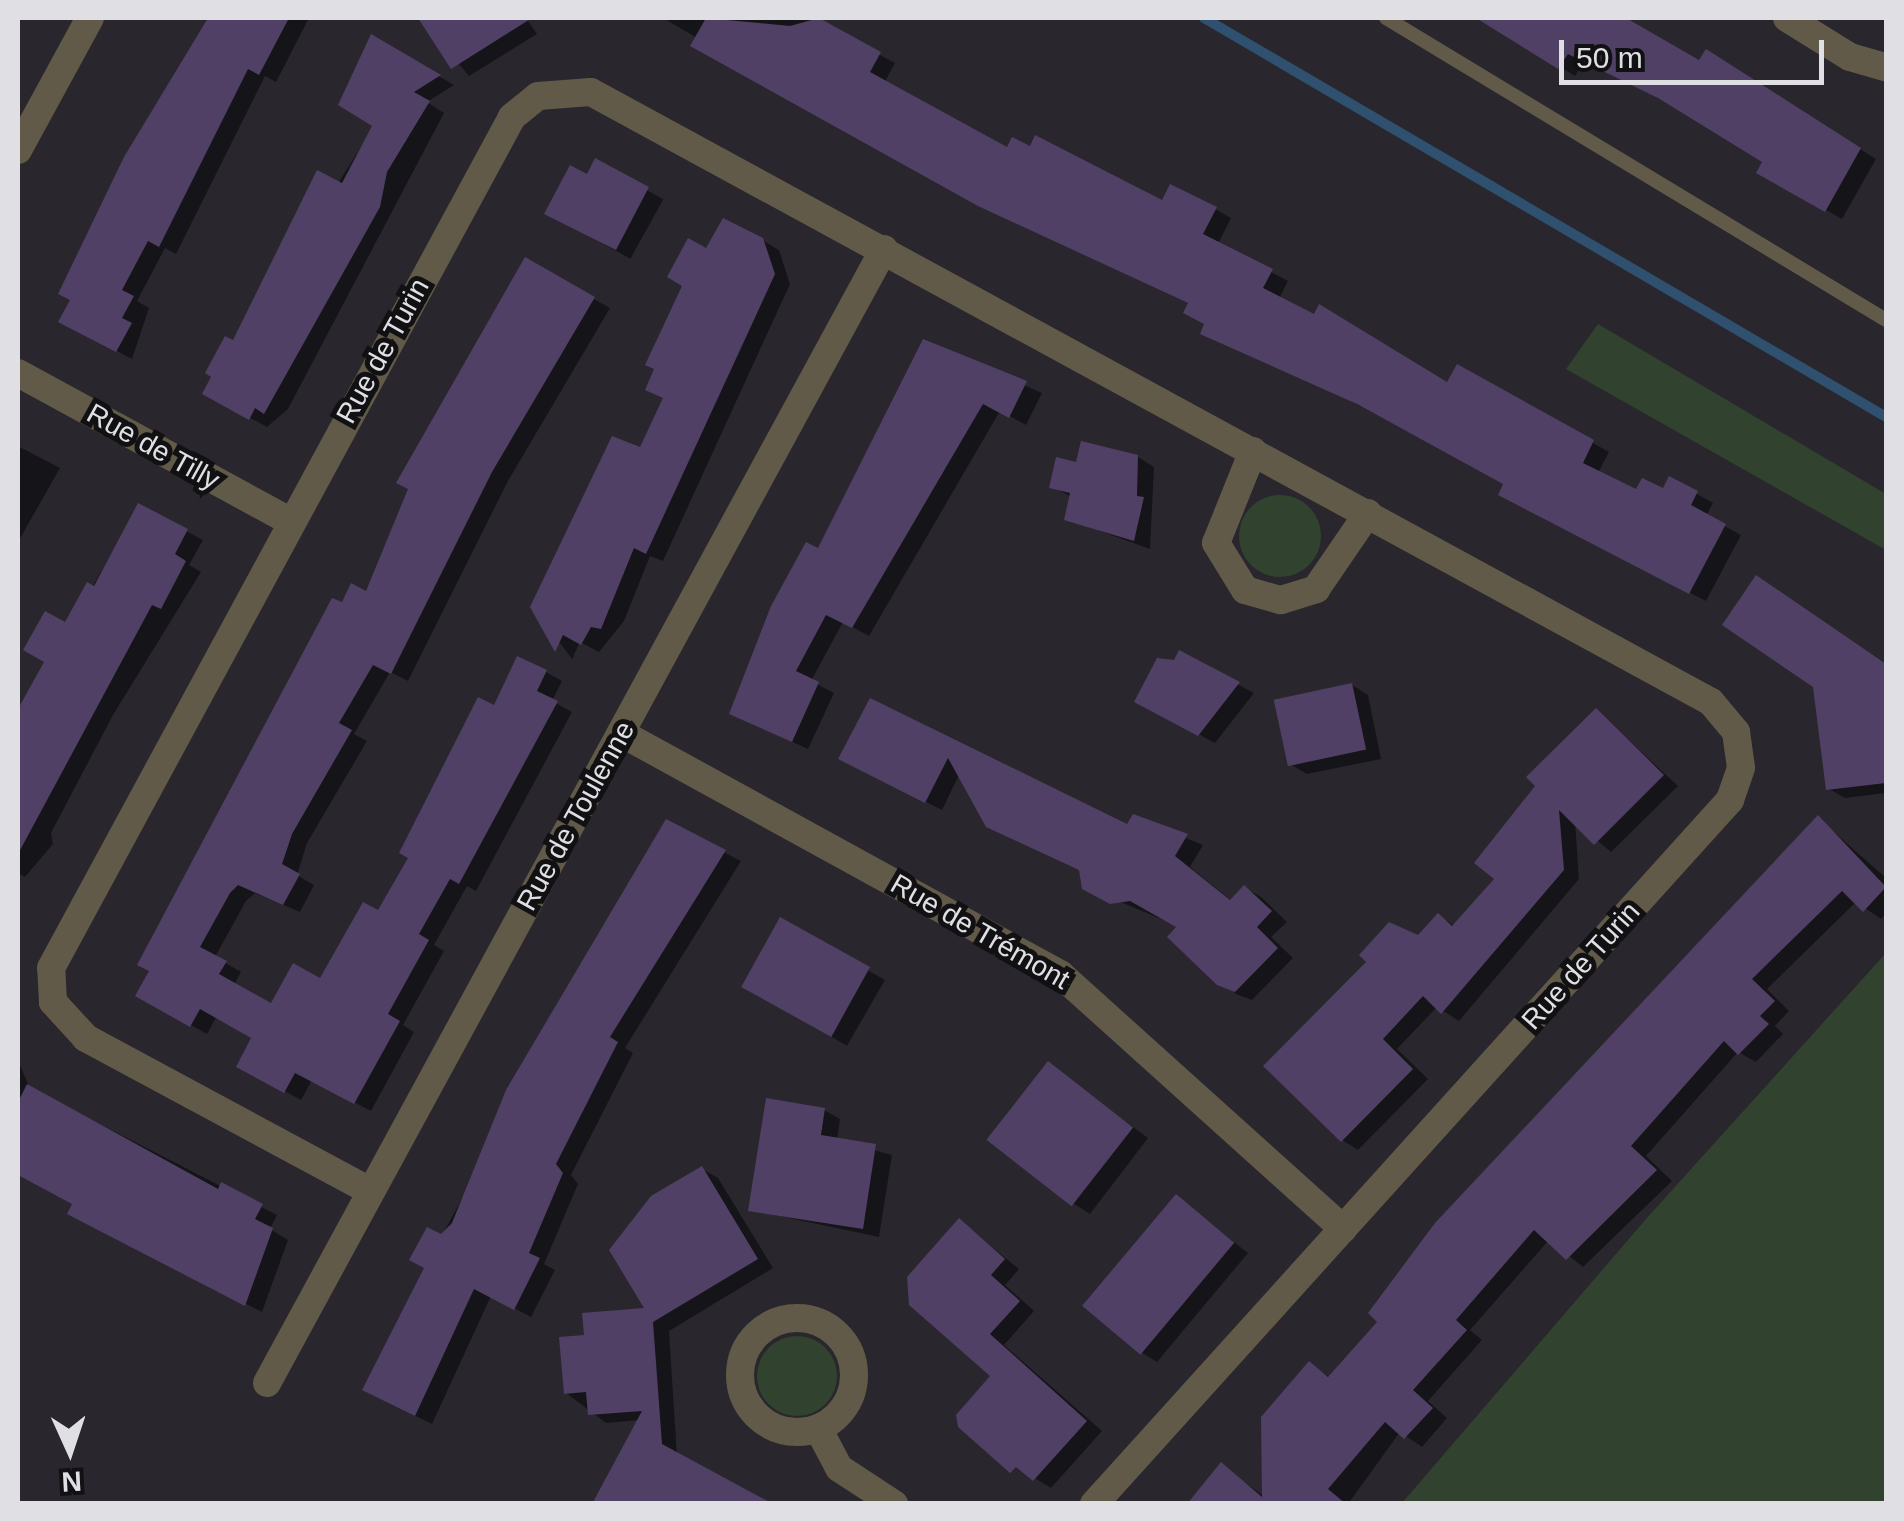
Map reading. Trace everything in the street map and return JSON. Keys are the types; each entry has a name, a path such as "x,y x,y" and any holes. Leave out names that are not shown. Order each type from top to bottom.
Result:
{"street":[{"path":"18,150 90,18"},
{"path":"1787,18 1850,57 1886,66"},
{"name":"Rue de Turin","path":"370,1192 86,1038 62,1017 50,986 54,954 512,117 538,96 575,90 608,99 1711,702 1742,750 1730,800 1094,1504"},
{"name":"Rue de Toulenne","path":"266,1382 884,249"},
{"name":"Rue de Tilly","path":"18,372 289,520"},
{"path":"1253,450 1216,543 1244,590 1281,600 1316,589 1368,513"},
{"name":"Rue de Trémont","path":"620,733 1060,974 1343,1229"},
{"path":"797,1318 834,1331 854,1365 847,1403 818,1428 767,1424 745,1398 748,1347 777,1322 797,1318"},
{"path":"818,1428 839,1468 894,1504"}],"lane":[{"path":"1386,18 1886,320"}],"green space":[{"path":"1598,324 1886,494 1886,550 1566,369"},
{"path":"1272,495 1288,495 1314,513 1321,536 1318,552 1309,565 1288,577 1272,577 1246,559 1239,544 1239,528 1257,502"},
{"path":"1886,953 1886,1503 1402,1503 1646,1219"},
{"path":"797,1336 812,1339 825,1348 834,1361 834,1391 825,1404 812,1413 797,1416 782,1413 769,1404 760,1391 757,1376 760,1361 769,1348 782,1339"}],"building":[{"path":"208,18 289,18 259,75 248,69 159,247 148,241 122,290 134,296 122,318 132,323 116,352 58,322 70,300 58,294 124,157"},
{"path":"418,18 532,18 451,69"},
{"path":"706,18 790,26 819,18 881,52 870,72 1007,147 1012,137 1030,146 1035,135 1162,200 1170,184 1217,207 1203,234 1273,269 1263,288 1314,314 1319,304 1447,382 1457,364 1594,440 1583,463 1636,489 1642,478 1663,488 1669,476 1698,491 1691,505 1726,524 1689,594 1498,495 1503,484 1357,404 1200,334 1204,324 1183,313 1188,303 978,206 690,46"},
{"path":"1476,18 1626,18 1699,60 1706,49 1861,148 1825,212 1756,173 1762,162 1658,98 1568,54 1558,69"},
{"path":"371,34 441,75 414,92 430,101 387,172 380,207 264,414 255,408 249,420 202,394 211,377 205,373 225,336 233,340 317,170 342,183 372,126 338,105"},
{"path":"595,158 649,187 616,250 544,214 570,165 587,174"},
{"path":"723,218 763,238 775,274 646,554 634,548 601,629 591,627 581,645 563,635 555,652 530,607 612,436 640,447 663,398 645,390 654,369 645,365 682,286 667,277 688,238 706,248"},
{"path":"525,257 595,297 492,472 391,674 373,665 339,723 352,730 292,834 282,864 300,874 283,905 238,885 200,947 227,961 219,974 271,1003 293,963 320,978 363,902 378,910 408,858 399,853 478,697 494,705 517,656 547,670 537,691 558,701 459,884 450,879 419,934 429,940 388,1014 400,1021 354,1104 295,1073 284,1093 236,1067 251,1038 200,1009 190,1027 135,996 149,971 137,965 332,598 342,602 351,583 366,591 408,489 396,483"},
{"path":"923,339 1027,381 1009,418 983,404 852,628 826,615 796,671 819,682 792,742 729,714 771,606 806,542 818,548"},
{"path":"1081,441 1138,455 1137,496 1144,497 1134,541 1064,520 1070,493 1049,488 1056,457 1076,462"},
{"path":"138,503 188,529 175,554 186,561 161,609 152,605 18,854 18,709 44,662 23,650 45,611 65,622 87,582 94,586"},
{"path":"1756,575 1886,664 1886,783 1826,790 1813,687 1722,625"},
{"path":"1179,650 1240,682 1198,736 1134,702 1157,658 1174,660"},
{"path":"1352,683 1366,750 1288,766 1274,700"},
{"path":"870,698 1127,824 1133,814 1188,834 1175,856 1230,900 1244,885 1272,911 1257,927 1278,948 1235,992 1217,985 1167,937 1176,927 1130,901 1110,904 1082,889 1079,870 986,827 948,758 925,803 838,759"},
{"path":"1596,708 1664,775 1594,845 1559,810 1564,870 1441,1014 1423,996 1383,1039 1413,1069 1341,1142 1263,1066 1366,962 1359,955 1389,922 1418,935 1438,913 1452,926 1494,879 1474,863 1535,786 1526,777"},
{"path":"1818,815 1886,887 1863,912 1842,891 1752,979 1775,1001 1760,1016 1769,1024 1738,1055 1724,1041 1631,1146 1657,1170 1566,1260 1534,1230 1456,1320 1467,1330 1413,1390 1433,1408 1404,1439 1385,1422 1328,1489 1346,1504 1187,1504 1221,1462 1262,1497 1261,1417 1309,1361 1328,1377 1377,1322 1368,1313 1435,1223"},
{"path":"666,819 726,850 610,1037 618,1042 556,1164 563,1173 529,1253 540,1258 514,1310 474,1289 415,1416 362,1390 424,1268 409,1260 427,1227 441,1234 452,1223 506,1090"},
{"path":"780,917 870,967 831,1037 741,987"},
{"path":"1048,1061 1133,1127 1072,1206 986,1140"},
{"path":"27,1084 218,1189 221,1182 263,1204 255,1219 273,1228 245,1306 67,1214 72,1204 18,1175 18,1102"},
{"path":"766,1098 825,1108 821,1135 876,1144 863,1229 748,1211"},
{"path":"702,1166 758,1259 653,1322 662,1444 773,1504 592,1504 642,1411 588,1415 586,1392 564,1394 559,1337 584,1335 582,1313 644,1308 609,1250 651,1196"},
{"path":"1176,1194 1234,1243 1140,1355 1082,1306"},
{"path":"959,1218 1005,1259 991,1275 1020,1301 990,1334 1087,1421 1033,1481 1016,1467 1010,1473 958,1427 956,1415 990,1376 909,1305 907,1277"}],"waterway":[{"path":"1204,18 1886,417"}]}
